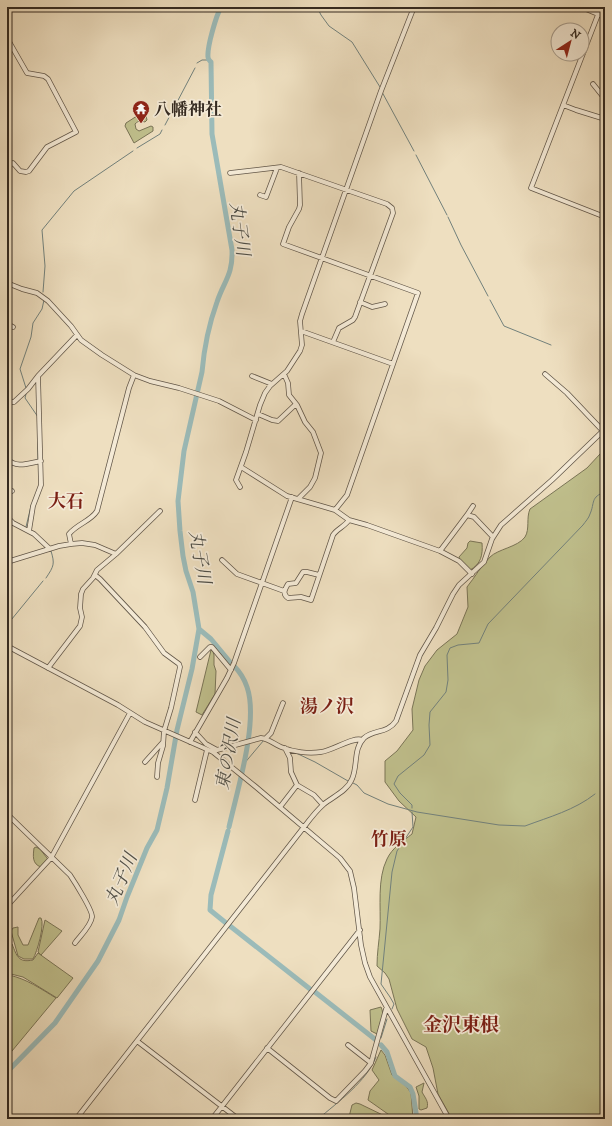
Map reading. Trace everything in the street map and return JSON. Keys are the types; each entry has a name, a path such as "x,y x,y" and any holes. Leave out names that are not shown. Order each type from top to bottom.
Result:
{"street":[{"path":"240,486 236,480 262,398 272,384 290,367 300,351 302,345 300,321 302,314 382,89 414,7"},
{"path":"581,7 605,17"},
{"path":"602,7 531,188 605,217"},
{"path":"7,38 27,73 44,76 48,79 76,132 47,147 29,171 20,171 13,163 7,166"},
{"path":"593,84 605,99"},
{"path":"563,105 605,119"},
{"path":"230,172 281,167 391,206 393,210 353,320 339,328 333,342"},
{"path":"260,195 266,197 277,168"},
{"path":"299,173 299,210 289,227 283,244 418,293 347,495 335,510"},
{"path":"605,250 603,255 605,257"},
{"path":"7,283 37,293 48,301 71,326 81,340 134,375 146,380 179,388 219,401 256,420"},
{"path":"360,302 372,307 384,304"},
{"path":"7,324 13,327"},
{"path":"301,331 393,364"},
{"path":"7,402 14,402 28,389 38,376 77,335"},
{"path":"284,374 288,383 289,395 296,404 305,422 316,436 321,453 315,478 310,487 299,498"},
{"path":"76,1119 304,827 323,805 344,790 352,780 358,749 362,740 370,735 390,728 396,721 420,655 459,585 484,562 493,537 501,525 552,480 604,430 567,393 545,374"},
{"path":"71,544 70,534 72,530 93,517 97,511 129,388 134,375"},
{"path":"29,530 33,506 41,485 38,376"},
{"path":"252,376 272,384"},
{"path":"258,414 278,421 296,404"},
{"path":"7,459 12,464 19,465 41,461"},
{"path":"241,467 281,492 292,497 335,510 349,520 440,551 459,561 472,574"},
{"path":"189,741 231,670 292,497"},
{"path":"440,551 468,515 473,506"},
{"path":"48,668 80,626 82,617 80,608 81,594 85,586 101,566 116,554 160,511"},
{"path":"468,515 474,517 493,537"},
{"path":"7,517 13,523 29,530 50,549"},
{"path":"222,560 237,574 284,591 288,598 301,597 311,600 335,531 346,525 349,520"},
{"path":"7,562 59,546 82,543 95,545 116,554"},
{"path":"284,591 288,584 296,582 303,572 319,576"},
{"path":"95,575 145,627 164,653 180,666 164,731 157,777"},
{"path":"7,646 145,722 207,750 215,751 246,741 266,738 285,748 308,753 331,750 357,739 362,740"},
{"path":"200,657 212,647 231,670"},
{"path":"266,738 271,733 283,703"},
{"path":"7,906 51,858 130,713"},
{"path":"195,732 206,744 340,858 350,871 354,888 365,963 370,977 448,1119"},
{"path":"145,762 163,742"},
{"path":"285,748 290,758 291,772 297,785 314,795 323,805"},
{"path":"195,800 207,750"},
{"path":"280,807 297,785"},
{"path":"7,814 70,875 78,886 92,914 91,921 75,943"},
{"path":"7,921 9,936 7,950"},
{"path":"212,1119 360,930"},
{"path":"267,1048 330,1098 336,1100 371,1063 386,1008"},
{"path":"137,1041 236,1118"},
{"path":"348,1045 371,1063"},
{"path":"603,1119 605,1114"}],"green space":[{"path":"140,114 146,116 147,120 145,122 140,121 136,123 136,129 139,131 151,126 153,127 153,131 134,143 125,126 126,123"},
{"path":"600,454 605,454 605,1119 452,1119 438,1094 433,1068 426,1047 412,1039 397,1009 389,979 377,966 380,929 380,893 384,867 392,851 412,834 416,817 399,801 385,782 385,761 397,751 413,730 412,709 419,680 425,666 437,650 457,634 468,607 467,587 490,557 518,543 525,537 530,509 587,468"},
{"path":"470,541 482,543 482,555 477,565 470,570 461,565 459,557 467,548"},
{"path":"211,650 213,651 214,655 214,665 216,671 215,694 202,715 196,712"},
{"path":"36,847 40,849 48,859 41,867 36,864 34,859 34,848"},
{"path":"39,918 41,918 42,926 36,951 33,959 24,959 18,956 11,931 13,928 18,927 18,935 23,945 28,945"},
{"path":"45,920 62,931 41,955 38,952"},
{"path":"12,944 19,958 28,961 33,960 38,953 73,978 57,998 23,977 7,973 7,955"},
{"path":"9,975 28,982 56,998 7,1057 7,981"},
{"path":"381,1007 383,1013 382,1021 377,1034 371,1031 370,1010"},
{"path":"381,1050 385,1055 392,1075 406,1086 411,1093 413,1119 395,1119 368,1100 370,1091 379,1080 372,1070"},
{"path":"424,1083 422,1092 427,1103 427,1108 421,1110 419,1109 419,1096 416,1087"},
{"path":"356,1103 391,1119 347,1119 349,1117 352,1105"}],"waterway":[{"name":"丸子川","path":"7,1072 55,1023 98,961 119,920 147,848 157,830 167,788 177,730 192,669 199,629 193,592 183,556 178,501 184,451 202,372 207,337 217,302 230,272 232,259 232,250 212,134 211,62 208,59 212,32 221,7"},
{"path":"317,7 329,26 352,42 380,87"},
{"path":"197,63 202,60 209,60"},
{"path":"165,125 195,68"},
{"path":"382,92 414,151"},
{"path":"137,148 160,134 162,130"},
{"path":"43,292 45,266 42,230 74,191 133,151"},
{"path":"416,155 447,215"},
{"path":"448,217 488,296"},
{"path":"26,388 20,369 31,337 33,323 42,309 44,300"},
{"path":"490,300 504,326 551,345"},
{"path":"26,394 25,398 38,417"},
{"path":"38,432 38,459"},
{"path":"412,808 412,805 400,793 394,784 398,776 424,755 430,745 430,712 446,692 448,680 447,655 450,648 458,645 479,643 488,624 583,525 588,518 595,498 605,492"},
{"path":"26,527 31,506"},
{"path":"46,578 53,565 51,551"},
{"path":"7,625 43,581"},
{"name":"東の沢川","path":"199,629 211,639 230,662"},
{"name":"東の沢川","path":"229,827 246,756 250,718 250,701 247,687 242,675 234,666"},
{"path":"243,765 264,740"},
{"path":"296,753 348,781"},
{"path":"353,783 357,785 364,793 388,804 417,812 499,825 525,826 570,809 595,794"},
{"path":"392,1009 394,1004 381,984 392,872 397,851 413,827 412,812"},
{"name":"東の沢川","path":"226,923 210,910 211,895 228,831"},
{"name":"東の沢川","path":"230,926 310,989"},
{"name":"東の沢川","path":"315,992 376,1040"},
{"path":"381,1038 387,1019"},
{"name":"東の沢川","path":"381,1045 387,1052 395,1076 410,1087 413,1094 417,1119"},
{"path":"318,1119 359,1083 372,1066 376,1057"}],"place":[{"name":"八幡神社","path":"141,124"}],"district":[{"name":"大石","path":"66,501"},
{"name":"湯ノ沢","path":"327,706"},
{"name":"竹原","path":"389,839"},
{"name":"金沢東根","path":"461,1024"}]}
